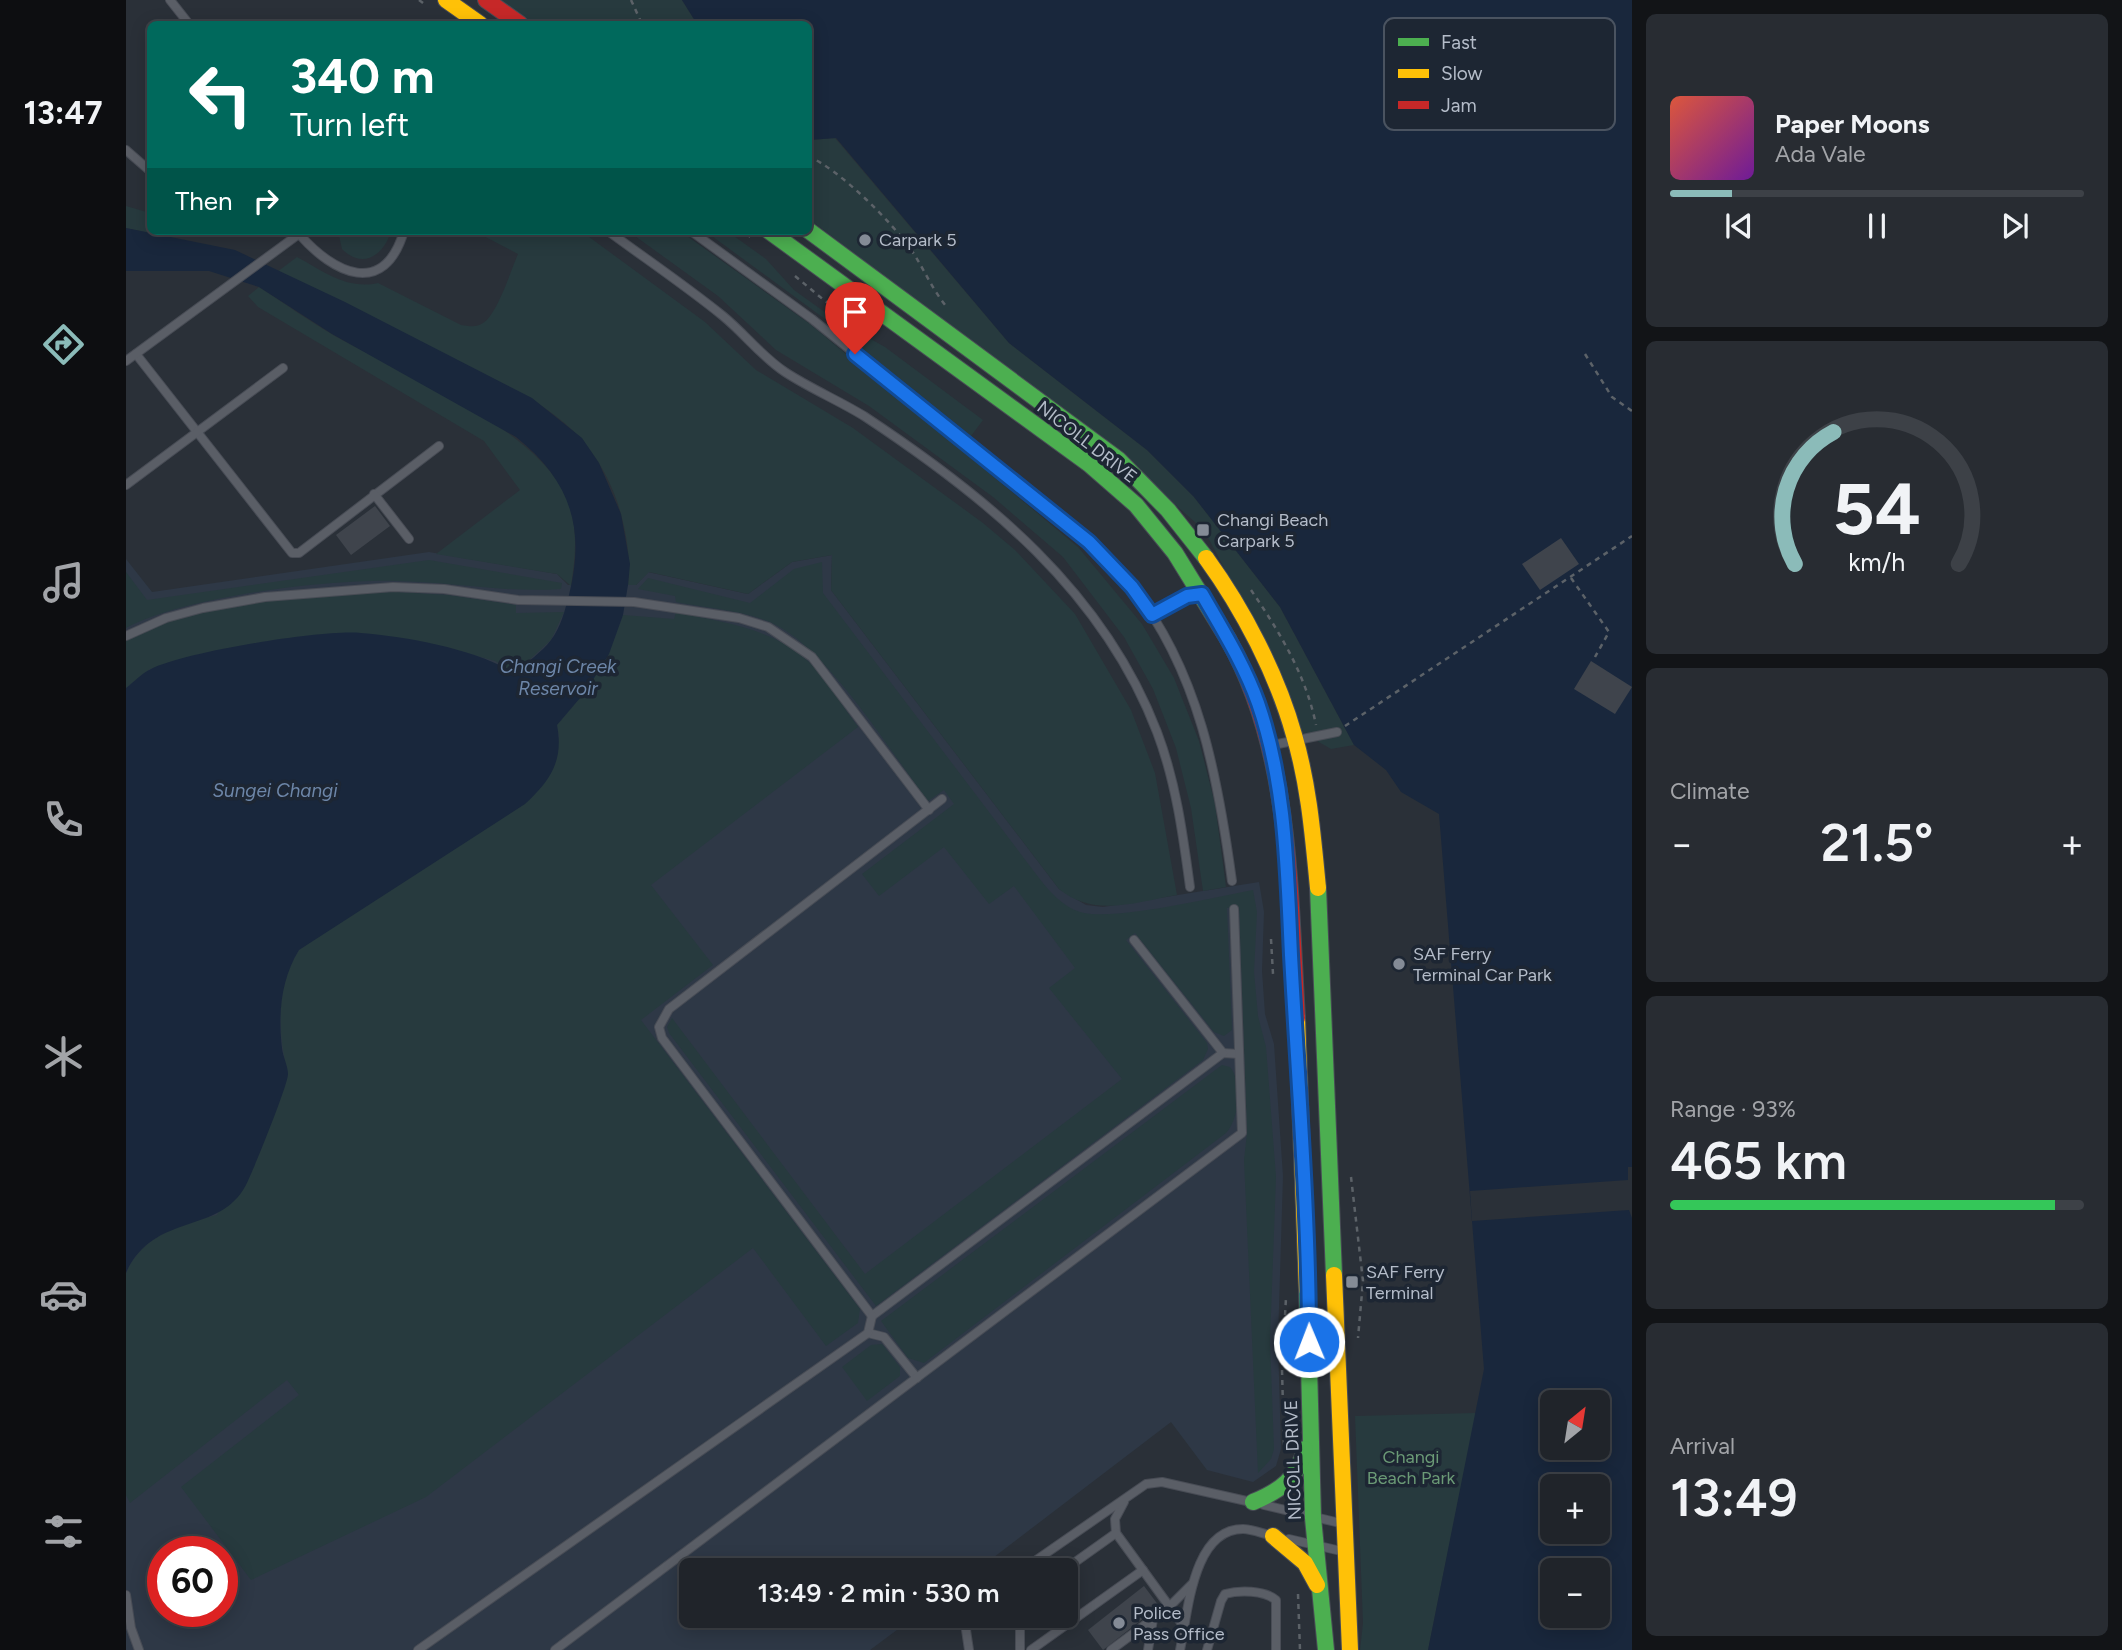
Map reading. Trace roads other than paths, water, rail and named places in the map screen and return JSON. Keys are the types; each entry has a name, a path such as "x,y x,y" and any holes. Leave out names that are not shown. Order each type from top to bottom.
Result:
{"main road":[{"path":"446,0 476,21"},
{"path":"486,0 516,21"},
{"name":"NICOLL DRIVE","path":"812,233 1119,460 1195,540 1222,580 1256,642 1296,740 1309,805 1318,888 1350,1650"},
{"name":"NICOLL DRIVE","path":"774,235 1089,464 1136,505 1175,553 1202,594 1239,659 1258,703 1270,745 1288,868 1302,1104 1313,1518 1326,1650"},
{"path":"1253,1502 1285,1487 1295,1477 1303,1460 1310,1423"},
{"path":"1273,1536 1305,1563 1322,1599"}],"lane":[{"path":"170,0 187,21"},
{"path":"126,150 147,168"},
{"path":"126,361 298,235"},
{"path":"303,235 325,258 359,274 378,270 394,258 403,235"},
{"path":"613,235 712,307 784,372 865,417 984,504 1014,528 1064,578 1122,657 1158,734 1174,786 1190,887"},
{"path":"696,235 812,319 1089,542 1132,587 1152,615 1191,692 1211,750 1233,881"},
{"path":"895,324 907,301"},
{"path":"136,354 195,433 292,553 299,553 439,446"},
{"path":"126,485 283,368"},
{"path":"374,494 409,539"},
{"path":"1152,615 1187,596 1202,594 1222,580"},
{"path":"126,636 166,618 203,608 265,597 393,587 444,589 518,600 634,602 740,618 768,627 812,657 929,810"},
{"path":"1270,745 1337,732"},
{"path":"872,1316 662,1038 659,1027 669,1009 942,799"},
{"path":"555,1650 1242,1133 1234,909"},
{"path":"1134,940 1223,1053"},
{"path":"418,1650 868,1333 872,1316 1223,1053 1239,1054"},
{"path":"868,1333 884,1338 917,1378"},
{"path":"1039,1558 1146,1484 1162,1482 1346,1524"},
{"path":"1129,1495 1115,1519 1116,1533 1185,1628"},
{"path":"1180,1650 1200,1561 1218,1537 1243,1529 1347,1552"},
{"path":"1078,1560 1116,1533"},
{"path":"1031,1650 1143,1570"},
{"path":"1111,1650 1170,1607 1193,1583"},
{"path":"1207,1650 1221,1601 1225,1594 1233,1592 1268,1594 1276,1600 1276,1650"},
{"path":"126,1595 131,1628 139,1650"},
{"path":"1148,1650 1153,1619"},
{"path":"967,1628 969,1650"},
{"path":"1020,1628 1020,1650"}],"water":[{"path":"682,0 1632,0 1632,1650 1428,1650 1484,1369 1439,814 1401,792 1386,770 1354,745 1280,607 1194,497 1147,450 1009,343 836,138 812,140 812,21 695,21"},
{"name":"Sungei Changi","path":"126,228 147,232 147,235 161,235 235,250 345,302 532,398 582,438 599,463 621,514 630,564 623,615 609,654 586,691 557,725 557,760 542,787 525,804 299,950 288,973 282,997 282,1048 288,1074 270,1128 246,1185 234,1201 220,1212 169,1231 153,1240 138,1254 126,1273 126,688 141,675 168,662 287,638 342,633 420,641 480,657 515,673 543,649 557,630 569,595 575,548 574,527 561,488 534,453 516,437 332,334 259,287 209,271 126,271"}],"place":[{"name":"Carpark 5","path":"865,240"},
{"name":"Changi Beach Carpark 5","path":"1203,530"},
{"name":"SAF Ferry Terminal Car Park","path":"1399,964"},
{"name":"SAF Ferry Terminal","path":"1352,1282"},
{"name":"Police Pass Office","path":"1119,1623"}],"water label":[{"name":"Changi Creek Reservoir","path":"558,677"}],"park label":[{"name":"Changi Beach Park","path":"1411,1467"}]}
